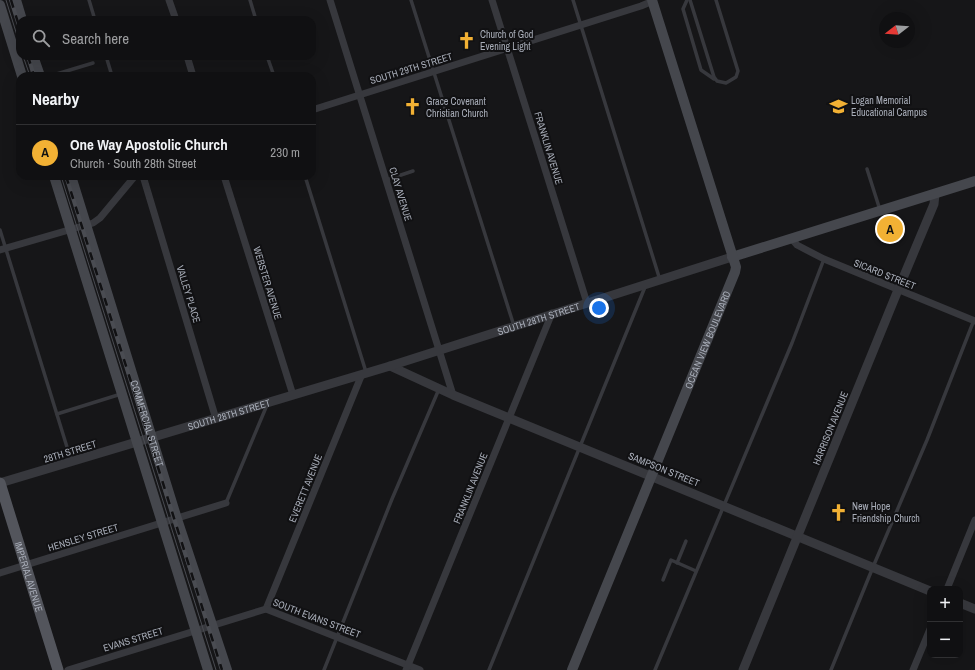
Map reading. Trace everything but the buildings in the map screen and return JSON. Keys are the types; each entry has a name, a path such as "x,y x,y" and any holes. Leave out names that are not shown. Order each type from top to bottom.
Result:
{"main road":[{"path":"16,0 21,16"},
{"name":"OCEAN VIEW BOULEVARD","path":"572,670 736,267 653,0"},
{"path":"0,5 16,57"},
{"path":"17,60 21,72"},
{"path":"34,60 39,72"},
{"path":"55,180 121,394 145,440 204,628 208,670"},
{"name":"COMMERCIAL STREET","path":"72,180 87,225 145,440 170,521 204,628 227,670"},
{"name":"SOUTH 28TH STREET","path":"732,257 975,181"},
{"name":"IMPERIAL AVENUE","path":"0,483 58,670"}],"street":[{"path":"170,0 175,16"},
{"name":"CLAY AVENUE","path":"330,0 453,394"},
{"name":"FRANKLIN AVENUE","path":"492,0 587,303"},
{"name":"SOUTH 29TH STREET","path":"316,109 580,25 653,0"},
{"path":"188,60 192,72"},
{"path":"3,250 93,223 100,218 132,180"},
{"name":"VALLEY PLACE","path":"144,180 216,418"},
{"name":"WEBSTER AVENUE","path":"225,180 293,395"},
{"name":"HARRISON AVENUE","path":"743,670 934,204 935,194"},
{"name":"SICARD STREET","path":"791,238 797,245 824,259 975,320"},
{"name":"SOUTH 28TH STREET","path":"145,440 390,366 552,313 732,257"},
{"name":"FRANKLIN AVENUE","path":"407,667 552,313"},
{"name":"SAMPSON STREET","path":"390,366 510,418 927,590"},
{"name":"EVERETT AVENUE","path":"266,609 364,373"},
{"name":"28TH STREET","path":"0,483 145,440"},
{"name":"HENSLEY STREET","path":"0,574 226,503"},
{"path":"948,586 975,520"},
{"path":"963,604 975,609"},
{"name":"SOUTH EVANS STREET","path":"204,628 266,609 337,636 407,667 420,670"},
{"name":"EVANS STREET","path":"68,670 204,628"},
{"path":"913,670 927,636"}],"lane":[{"path":"89,0 94,16"},
{"path":"250,0 255,16"},
{"path":"411,0 514,326"},
{"path":"572,0 660,280"},
{"path":"689,0 714,77 717,81"},
{"path":"689,0 683,9 702,70 717,81 726,83 736,77 738,71 716,0"},
{"path":"107,60 111,72"},
{"path":"268,60 273,72"},
{"path":"63,72 93,63"},
{"path":"867,168 880,211"},
{"path":"386,180 413,171"},
{"path":"306,180 364,373"},
{"path":"0,230 3,250 72,462"},
{"path":"655,670 792,343 824,259"},
{"path":"489,670 646,284"},
{"path":"831,670 927,440 975,320"},
{"path":"324,670 392,499 439,388"},
{"path":"57,414 121,394"},
{"path":"226,503 268,403"},
{"path":"677,563 686,541"},
{"path":"663,580 671,560 696,571"}],"tram line":[{"path":"6,0 16,32"},
{"path":"24,60 29,72"},
{"path":"62,180 216,670"}],"railway":[{"path":"11,0 16,16"},
{"path":"29,60 33,72"},
{"path":"67,180 222,670"}],"place":[{"name":"Church of God Evening Light","path":"467,40"},
{"name":"Logan Memorial Educational Campus","path":"838,106"},
{"name":"Grace Covenant Christian Church","path":"413,107"},
{"name":"One Way Apostolic Church","path":"890,229"},
{"name":"New Hope Friendship Church","path":"839,512"}]}
